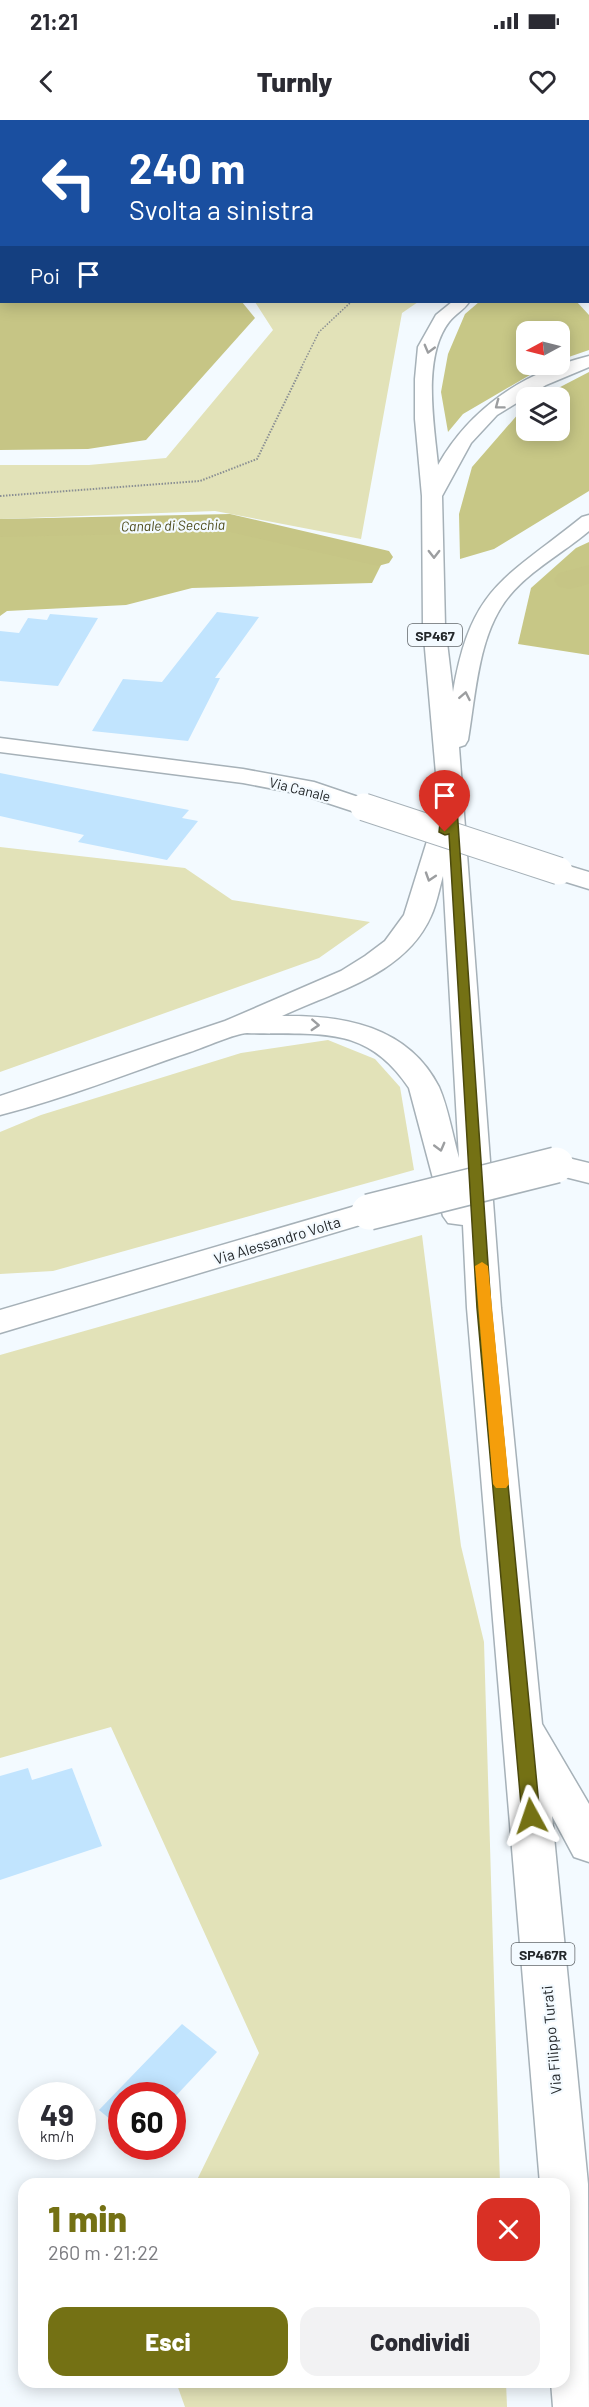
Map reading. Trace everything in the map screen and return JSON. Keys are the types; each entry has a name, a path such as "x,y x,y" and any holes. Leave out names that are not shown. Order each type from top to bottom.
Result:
{"main road":[{"name":"SP467","path":"432,496 424,419 428,347 442,320 459,303"},
{"path":"432,496 467,433 500,404 534,384 589,361"},
{"name":"Via Filippo Turati","path":"432,496 434,626 450,776 482,1271 563,2178"},
{"path":"0,1107 235,1027 351,977 395,947 410,931 418,915 445,832 450,776 471,653 483,620 502,591 538,560 585,526"},
{"name":"Via Canale","path":"0,745 243,776 305,787 589,881"},
{"path":"235,1027 329,1025 353,1030 394,1048 414,1069 424,1088 457,1211 482,1271"},
{"path":"556,1165 589,1158"},
{"path":"556,1165 589,1173"},
{"name":"Via Alessandro Volta","path":"0,1322 369,1212 556,1165"},
{"path":"523,1725 589,1844"},
{"path":"570,2276 579,2407"}],"path":[{"path":"0,496 200,481 257,459 319,332 350,303"}],"green space":[{"path":"256,303 417,303 402,313 361,539 215,511 0,519 0,465 89,465 166,458 273,330"},
{"path":"478,303 578,303 589,315 589,350 570,357 570,321 516,321 516,375 530,375 463,414 448,432 441,392 448,354 465,314"},
{"path":"589,372 589,491 494,549 460,559 459,514 472,467 516,416 516,441 570,441 570,387 560,387"},
{"path":"229,527 383,561 372,583 192,588 126,605 7,611 0,616 0,532"},
{"path":"589,542 589,655 518,644 531,588 576,548"},
{"path":"0,847 185,868 232,900 370,922 319,958 0,1072"},
{"path":"328,1040 375,1059 400,1087 414,1170 53,1271 0,1274 0,1132 41,1115 241,1053"},
{"path":"422,1235 461,1546 484,1642 500,2178 198,2178 259,2053 111,1727 0,1758 0,1355"},
{"path":"178,2388 506,2388 507,2407 185,2407"}],"shaded area":[{"path":"0,303 243,303 255,318 146,440 88,449 0,450"}],"building":[{"path":"217,612 259,617 215,678 220,678 188,741 92,731 123,679 162,682"},
{"path":"50,614 98,618 58,686 0,681 0,631 19,633 28,618 47,620"},
{"path":"0,773 189,810 182,818 198,821 167,860 78,842 84,835 0,816"},
{"path":"28,1768 32,1780 72,1768 102,1846 0,1880 0,1776"},
{"path":"182,2024 217,2052 186,2085 186,2082 126,2082"},
{"path":"108,2101 108,2117 99,2110"}],"waterway":[{"name":"Canale di Secchia","path":"0,528 230,523 378,557"},
{"name":"Canale di Secchia","path":"570,580 589,574"}],"slow traffic":[{"path":"482,1266 501,1484"}],"route":[{"path":"445,832 450,779 484,1308 531,1816"}]}
